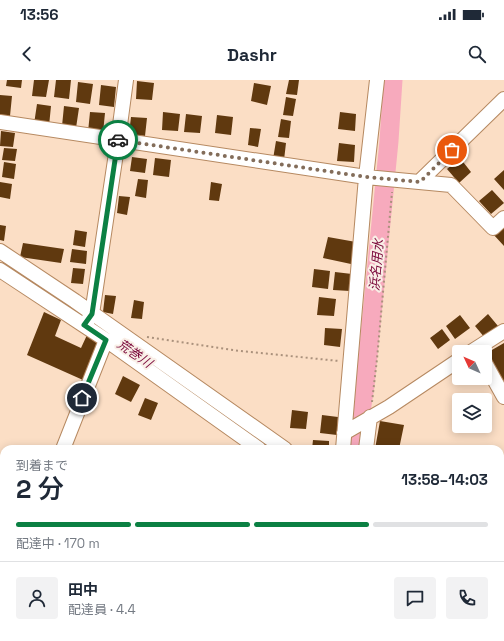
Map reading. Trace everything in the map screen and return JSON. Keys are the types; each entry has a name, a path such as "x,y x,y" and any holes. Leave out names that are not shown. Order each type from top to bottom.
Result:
{"street":[{"path":"87,320 118,140 125,80"},
{"path":"343,445 370,177 377,80"},
{"path":"420,182 504,99"},
{"path":"0,122 370,177 451,185 493,228 504,218"},
{"path":"0,251 75,301 87,320 106,340 253,445"},
{"path":"0,270 87,320 278,445"},
{"path":"484,345 504,331"},
{"path":"65,445 106,340"},
{"path":"344,433 389,407 452,365"},
{"path":"492,376 504,397"},
{"path":"367,445 370,418"}],"path":[{"path":"370,418 377,359 393,179"},
{"path":"146,337 240,351 351,362"}],"building":[{"path":"7,80 22,80 21,88 6,86"},
{"path":"34,80 49,80 46,97 32,96"},
{"path":"56,80 71,80 69,99 54,97"},
{"path":"289,80 299,80 297,95 286,94"},
{"path":"137,81 154,83 152,100 136,99"},
{"path":"78,82 93,84 90,104 76,102"},
{"path":"254,83 271,86 267,105 251,101"},
{"path":"101,85 116,87 114,107 99,105"},
{"path":"0,95 12,96 10,116 0,115"},
{"path":"286,97 296,99 293,116 283,115"},
{"path":"37,104 51,106 49,126 34,124"},
{"path":"64,106 79,108 76,128 62,126"},
{"path":"90,112 105,113 103,133 88,132"},
{"path":"163,112 180,114 178,131 162,130"},
{"path":"340,112 356,114 355,131 338,129"},
{"path":"186,114 202,116 200,133 184,132"},
{"path":"217,115 233,117 231,135 215,133"},
{"path":"131,117 147,118 145,136 129,134"},
{"path":"281,119 291,121 289,138 278,137"},
{"path":"250,128 261,129 258,147 248,145"},
{"path":"1,131 15,133 13,147 0,146"},
{"path":"276,141 286,143 284,160 273,159"},
{"path":"339,143 355,145 354,162 337,161"},
{"path":"4,148 17,149 15,161 2,160"},
{"path":"132,157 147,159 145,173 130,171"},
{"path":"155,158 171,160 169,177 153,175"},
{"path":"460,158 471,172 459,183 447,169"},
{"path":"4,162 16,164 14,179 2,177"},
{"path":"504,170 504,190 494,179"},
{"path":"138,179 148,180 146,198 135,196"},
{"path":"0,182 12,184 10,199 0,197"},
{"path":"211,182 222,184 219,201 209,200"},
{"path":"492,190 504,203 491,214 479,201"},
{"path":"119,196 130,197 127,215 117,213"},
{"path":"0,225 6,226 4,241 0,240"},
{"path":"504,225 504,246 493,234"},
{"path":"75,230 87,232 85,247 73,245"},
{"path":"328,237 356,242 351,264 323,258"},
{"path":"23,243 64,249 61,263 20,257"},
{"path":"72,249 87,251 86,264 70,262"},
{"path":"73,268 85,269 83,284 71,283"},
{"path":"314,269 330,271 328,289 312,287"},
{"path":"335,272 352,274 350,291 333,290"},
{"path":"105,295 116,296 113,314 103,312"},
{"path":"319,297 336,299 334,316 317,315"},
{"path":"134,300 144,302 142,319 131,318"},
{"path":"44,312 61,320 55,336 81,348 87,335 99,340 83,380 27,355"},
{"path":"488,314 498,326 485,338 475,326"},
{"path":"460,315 470,328 455,339 446,326"},
{"path":"325,328 342,329 340,347 324,345"},
{"path":"442,329 450,340 438,349 430,338"},
{"path":"504,343 504,388 492,367 492,350"},
{"path":"123,376 140,385 131,402 115,394"},
{"path":"145,398 158,403 151,420 138,415"},
{"path":"292,410 308,412 306,429 290,428"},
{"path":"322,415 338,417 337,435 320,433"},
{"path":"380,421 404,425 400,445 376,445"},
{"path":"313,440 329,441 329,445 312,445"}],"waterway":[{"name":"浜名用水","path":"356,445 365,386 389,141 393,80"},
{"name":"荒巻川","path":"21,273 125,345"},
{"name":"荒巻川","path":"179,384 265,445"}],"way so far":[{"path":"118,140 366,177 420,182 452,150"}],"route":[{"path":"82,398 106,340 84,325 92,314 118,140"}]}
